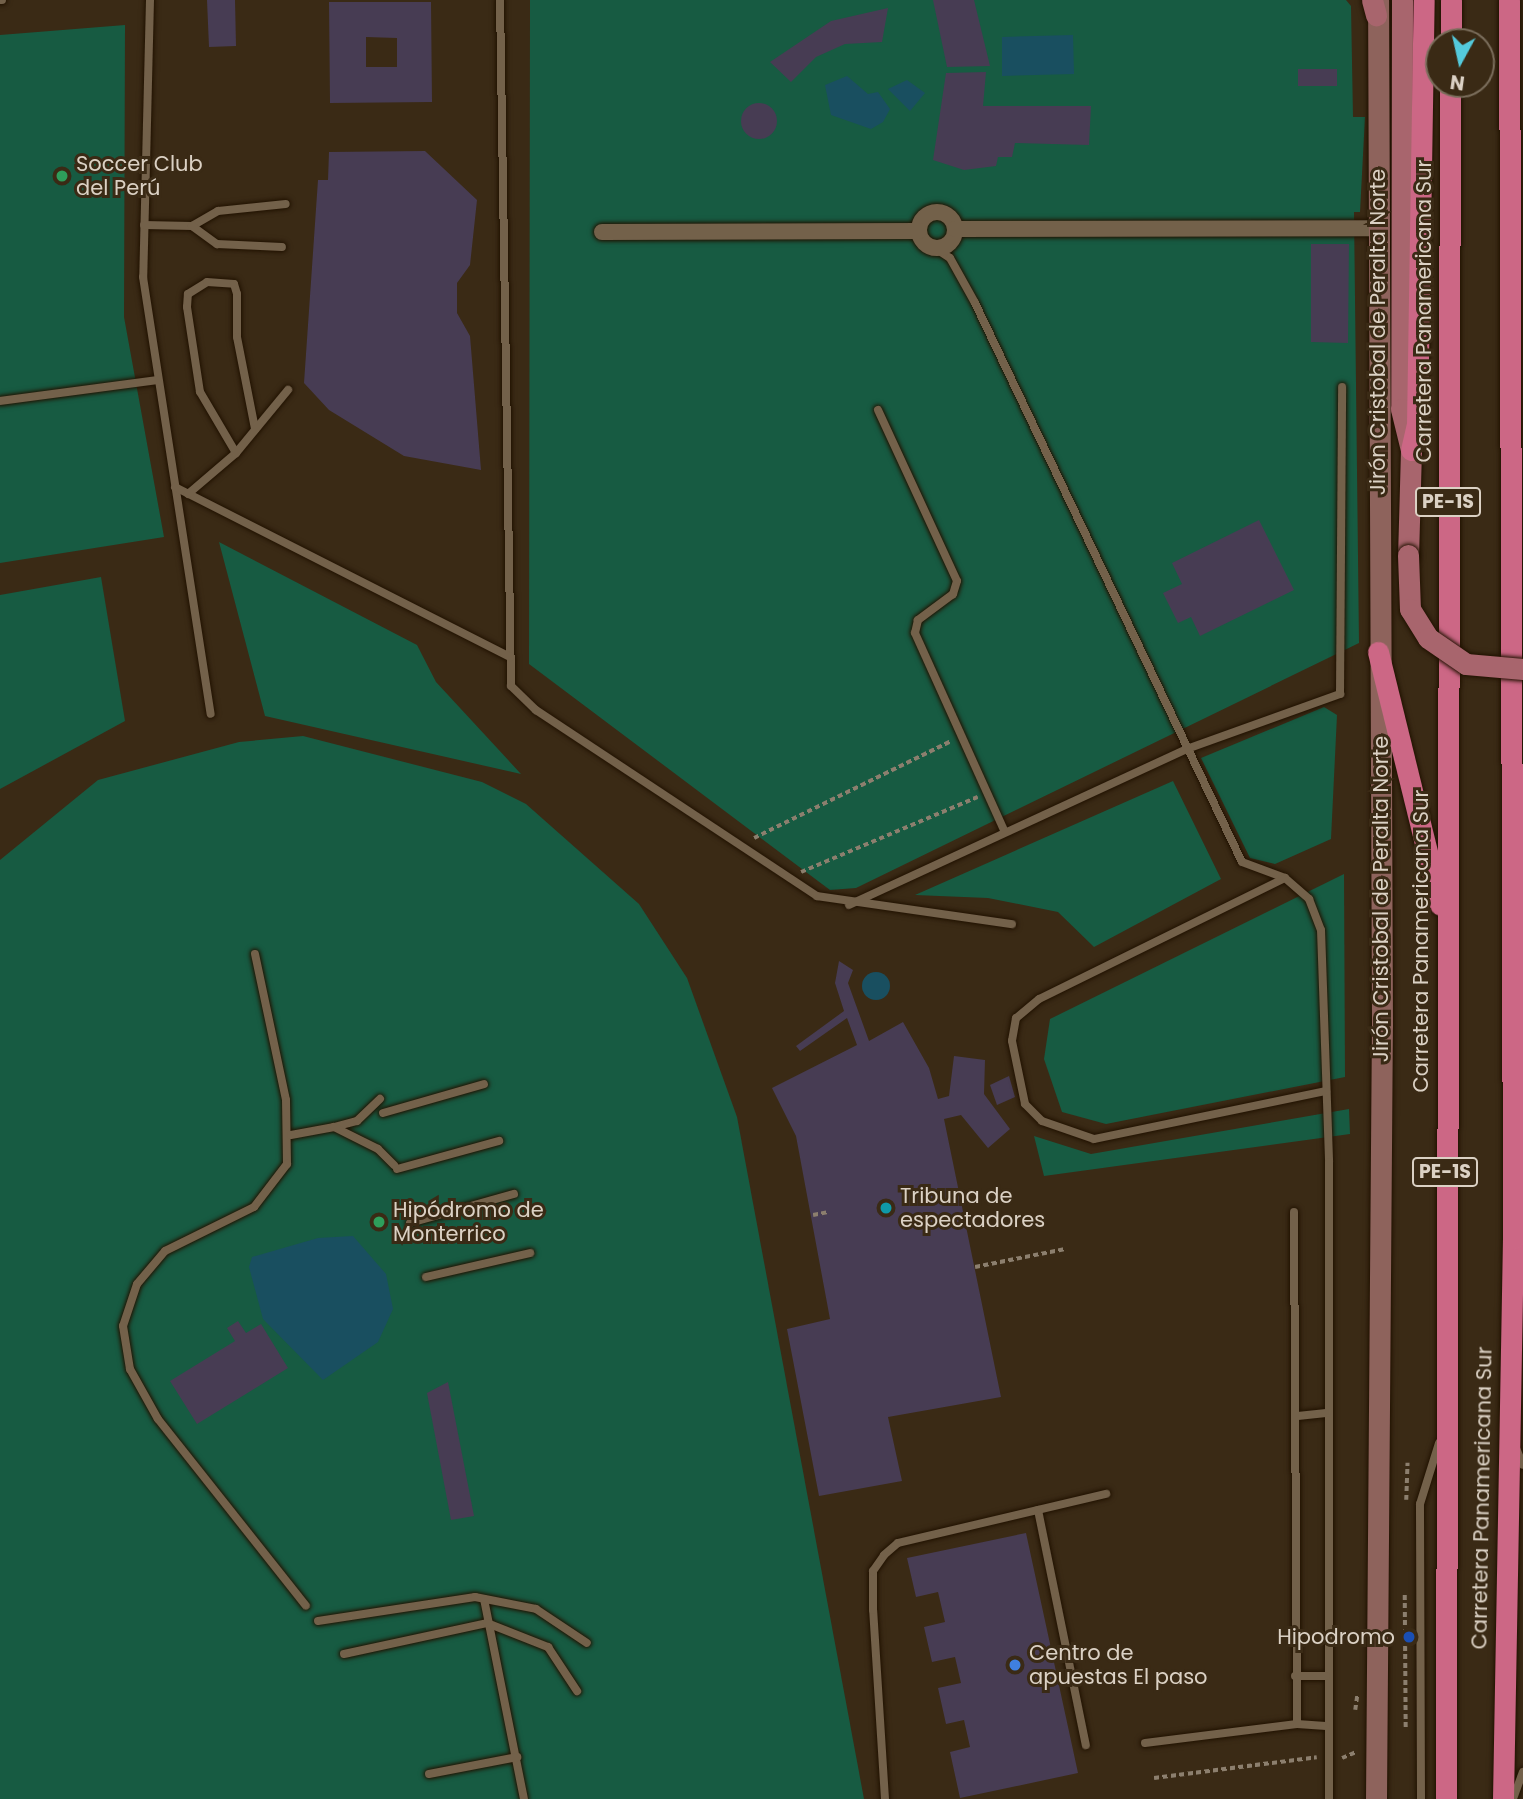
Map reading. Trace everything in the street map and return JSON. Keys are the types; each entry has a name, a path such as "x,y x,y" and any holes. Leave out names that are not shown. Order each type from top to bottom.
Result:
{"highway":[{"path":"1411,450 1417,425 1424,0"},
{"path":"1451,0 1451,28"},
{"name":"PE-1S","path":"1509,0 1510,821"},
{"name":"Carretera Panamericana Sur","path":"1446,1799 1445,920 1450,98"},
{"path":"1378,652 1411,807 1445,920"},
{"path":"1508,714 1523,679"},
{"path":"1510,821 1523,790"},
{"name":"Carretera Panamericana Sur","path":"1503,1799 1508,1426 1518,1248 1510,821"}],"main road":[{"path":"1402,0 1401,409 1411,450 1408,588 1416,623 1452,658 1481,668 1523,669"}],"street":[{"name":"Jirón Cristobal de Peralta Norte","path":"1375,5 1378,228 1376,1799"},
{"path":"919,231 922,220 935,212 947,214 956,229"},
{"path":"956,229 1378,228"},
{"path":"602,232 919,231 933,247 949,244 956,229"}],"lane":[{"path":"149,0 143,277 211,714"},
{"path":"500,0 511,687 536,710 785,878 849,905 1012,924"},
{"path":"144,225 192,226 218,211 286,204"},
{"path":"192,226 217,244 282,247"},
{"path":"933,247 950,258 975,303 1242,862 1285,878 1309,899 1321,930 1326,1091 1326,1756 1329,1799"},
{"path":"236,453 200,392 187,307 195,286 234,284 237,337 256,429"},
{"path":"0,401 158,380"},
{"path":"849,905 1188,749 1340,694 1342,387"},
{"path":"188,494 236,453 288,390"},
{"path":"878,410 957,582 953,594 918,621 915,633 1005,832"},
{"path":"175,487 510,657"},
{"path":"1285,878 1039,999 1016,1018 1012,1041 1025,1104 1042,1121 1094,1139 1326,1091"},
{"path":"255,954 291,1135 287,1164 271,1190 254,1207 165,1251 137,1284 123,1326 130,1368 158,1419 306,1606"},
{"path":"383,1114 484,1084"},
{"path":"291,1135 357,1121 380,1099"},
{"path":"334,1128 379,1149 395,1167 499,1141"},
{"path":"410,1223 514,1194"},
{"path":"1294,1212 1297,1724"},
{"path":"426,1277 530,1253"},
{"path":"1297,1416 1327,1413"},
{"path":"1421,1799 1420,1504 1444,1424"},
{"path":"1508,1426 1523,1465"},
{"path":"885,1799 873,1571 898,1544 1106,1494"},
{"path":"1038,1510 1086,1745"},
{"path":"318,1621 484,1599 536,1609 587,1643"},
{"path":"484,1599 524,1799"},
{"path":"344,1654 487,1623 548,1647 577,1691"},
{"path":"1295,1676 1326,1675"},
{"path":"1145,1743 1297,1724 1326,1726"},
{"path":"429,1774 517,1757"},
{"path":"1513,1799 1523,1772"}],"path":[{"path":"738,846 960,737"},
{"path":"785,878 986,793"},
{"path":"813,1215 828,1212"},
{"path":"975,1267 1065,1249"},
{"path":"1154,1777 1326,1756"}],"green space":[{"path":"530,0 1346,0 1351,6 1353,117 1365,117 1360,212 1354,212 1359,643 856,888 830,890 529,664"},
{"name":"Soccer Club del Perú","path":"125,25 124,317 164,537 0,563 0,35"},
{"path":"219,542 417,645 436,682 521,774 265,716"},
{"path":"101,577 125,721 0,789 0,595"},
{"path":"1324,707 1337,715 1331,839 1275,864 1250,858 1201,758"},
{"name":"Hipódromo de Monterrico","path":"303,736 482,782 526,804 639,904 687,978 737,1117 864,1799 0,1799 0,860 98,780 239,742"},
{"path":"1173,781 1221,879 1094,947 1058,912 988,898 915,895"},
{"path":"1344,874 1345,1077 1106,1124 1062,1112 1044,1059 1050,1019"},
{"path":"1349,1109 1350,1134 1044,1176 1034,1136 1091,1154"}],"water":[{"path":"1073,35 1074,74 1002,76 1002,37"},
{"path":"847,76 868,94 878,92 890,109 883,122 871,129 831,115 825,85"},
{"path":"907,80 925,93 910,111 888,89"},
{"path":"876,972 886,976 890,986 886,996 876,1000 866,996 862,986 866,976"},
{"path":"353,1236 386,1274 393,1309 378,1342 323,1380 263,1319 249,1267 252,1257 318,1238"}],"building":[{"path":"207,0 235,0 236,46 209,47"},
{"path":"933,0 974,0 990,66 947,67"},
{"path":"329,2 431,2 432,102 330,103","holes":["366,37 397,38 397,67 366,67"]},
{"path":"888,8 882,42 845,44 816,57 791,82 770,62 831,21"},
{"path":"1298,69 1337,69 1337,86 1298,86"},
{"path":"986,72 983,106 1091,106 1089,145 1015,143 1012,157 998,157 996,166 964,170 933,160 946,73"},
{"path":"759,103 771,109 777,121 771,133 759,139 747,133 741,121 747,109"},
{"path":"425,151 477,200 470,265 457,283 457,313 470,336 481,470 404,456 329,410 304,383 318,180 328,180 329,152"},
{"path":"1311,244 1349,244 1348,343 1311,342"},
{"path":"1259,520 1294,590 1200,636 1191,617 1178,623 1163,593 1182,584 1172,563"},
{"name":"Tribuna de espectadores","path":"839,961 853,970 848,983 869,1041 903,1022 929,1068 938,1099 949,1096 954,1056 985,1060 984,1094 1010,1129 988,1148 961,1115 944,1119 1001,1397 888,1417 902,1481 819,1496 787,1329 830,1319 796,1136 772,1088 857,1045 847,1018 800,1051 796,1046 844,1011 835,983"},
{"path":"1009,1076 1015,1097 997,1105 990,1085"},
{"path":"238,1321 246,1333 261,1324 288,1368 197,1424 170,1381 235,1341 227,1328"},
{"path":"448,1382 474,1516 451,1520 427,1393"},
{"path":"1026,1533 1078,1773 960,1798 950,1752 970,1747 964,1720 946,1724 938,1688 961,1683 955,1657 932,1662 924,1627 945,1622 938,1592 916,1597 907,1558"}],"place":[{"name":"Soccer Club del Perú","path":"62,176"},
{"name":"Tribuna de espectadores","path":"886,1208"},
{"name":"Hipódromo de Monterrico","path":"379,1222"},
{"name":"Hipodromo","path":"1409,1637"},
{"name":"Centro de apuestas El paso","path":"1015,1665"}]}
